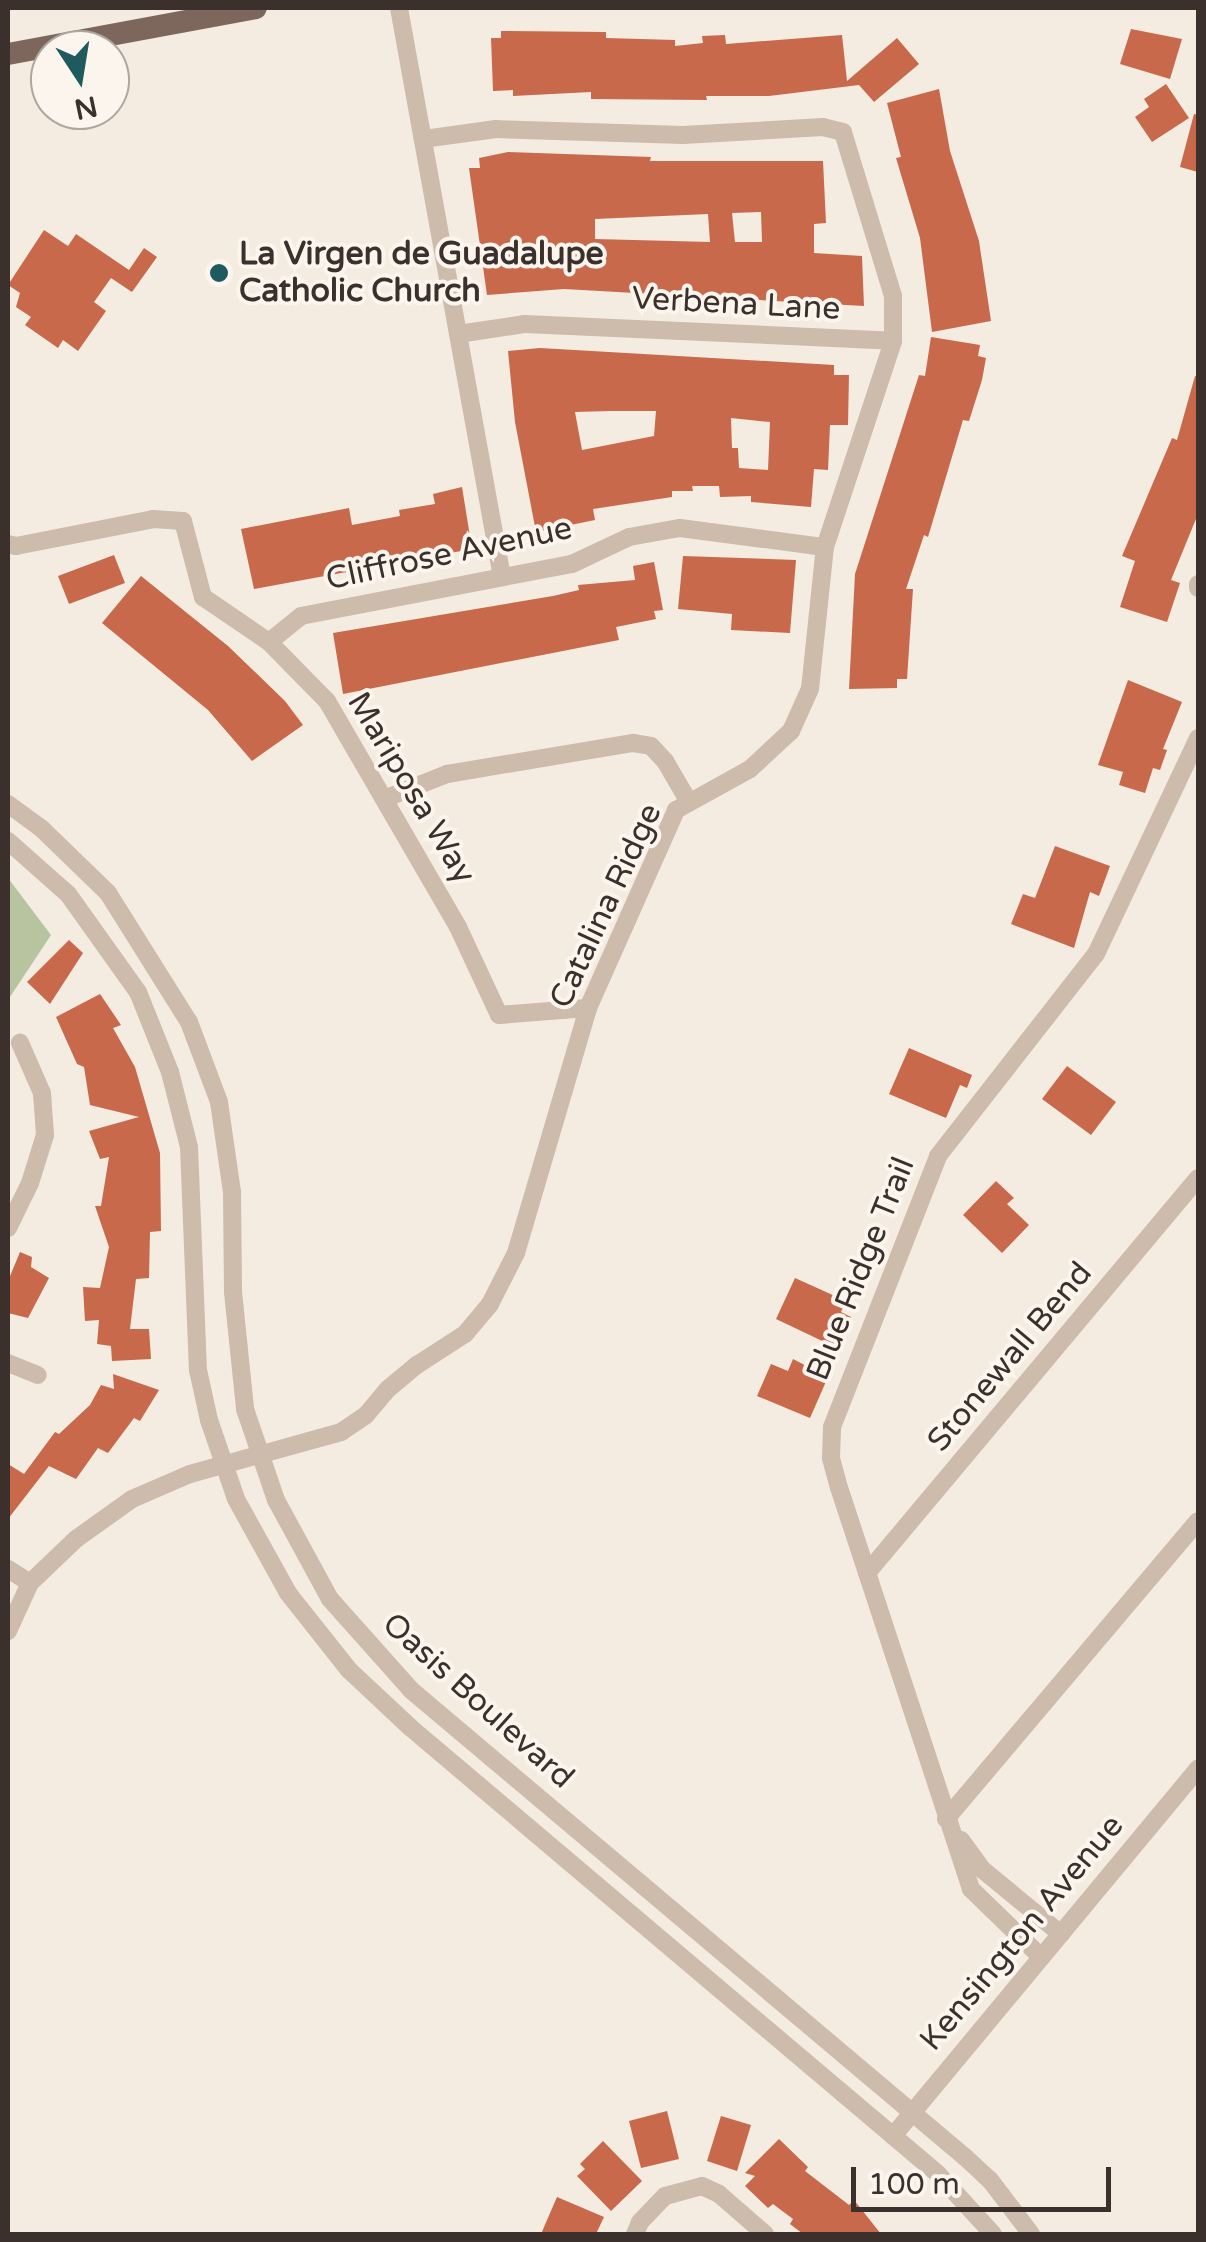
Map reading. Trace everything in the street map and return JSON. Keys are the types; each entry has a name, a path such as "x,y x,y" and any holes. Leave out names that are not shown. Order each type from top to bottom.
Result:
{"main road":[{"path":"8,54 256,8"}],"street":[{"path":"399,8 502,577"},
{"name":"Catalina Ridge","path":"30,1583 76,1539 132,1498 221,1464 341,1432 366,1416 388,1389 417,1365 464,1334 490,1304 516,1254 588,1008 676,810 750,769 791,731 810,689 824,547 893,341 893,296 843,132 823,127 684,135 496,130 423,139"},
{"name":"Verbena Lane","path":"458,334 525,324 893,341"},
{"name":"Mariposa Way","path":"8,544 16,546 153,519 183,521 203,596 269,642 327,701 458,927 499,1015 588,1008"},
{"name":"Cliffrose Avenue","path":"269,642 302,616 572,564 629,537 680,528 824,547"},
{"name":"Blue Ridge Trail","path":"1041,1957 971,1889 831,1458 832,1427 918,1197 938,1156 1096,954 1198,738"},
{"path":"384,798 447,774 633,743 651,746 666,760 689,802"},
{"name":"Oasis Boulevard","path":"8,804 42,829 108,893 189,1022 219,1102 232,1192 239,1365 256,1454 296,1543 330,1598 386,1666 990,2180 1030,2234"},
{"name":"Oasis Boulevard","path":"8,841 68,894 138,992 170,1072 189,1148 198,1370 221,1464 288,1593 349,1670 411,1728 893,2136 962,2197 993,2234"},
{"path":"8,1228 30,1183 45,1135 42,1093 20,1044"},
{"name":"Stonewall Bend","path":"867,1574 1198,1178"},
{"path":"30,1183 49,1190"},
{"path":"8,1364 38,1375"},
{"path":"946,1820 1198,1520"},
{"path":"8,1569 30,1583 8,1631"},
{"name":"Kensington Avenue","path":"893,2136 1198,1768"},
{"name":"Blue Ridge Trail","path":"946,1820 983,1870 1061,1934"},
{"path":"635,2234 640,2222 665,2196 693,2186 719,2194 765,2234"}],"green space":[{"path":"8,878 51,935 8,1000"}],"building":[{"path":"1131,29 1182,39 1170,79 1120,64"},
{"path":"501,31 606,32 606,38 675,40 675,46 703,43 702,36 725,35 726,44 842,35 847,81 897,38 919,64 874,102 859,85 769,96 706,96 707,100 591,99 591,92 513,96 513,90 493,91 491,38 501,38"},
{"path":"1166,84 1189,118 1152,142 1135,117 1149,107 1144,99"},
{"path":"939,89 950,151 979,241 991,321 932,332 920,238 896,158 901,157 887,103"},
{"path":"1194,114 1198,115 1198,172 1180,167"},
{"path":"508,152 651,157 650,161 823,161 826,223 814,224 814,253 862,256 864,306 564,289 487,295 469,168 480,168 479,158","holes":["761,212 762,242 735,242 732,213","708,214 710,242 595,239 595,219"]},
{"path":"44,230 68,246 76,234 129,270 144,248 157,257 132,292 111,278 94,302 106,311 78,351 63,340 58,348 25,325 31,317 16,307 20,293 8,285"},
{"path":"931,337 980,345 978,356 986,358 982,380 969,421 963,420 928,537 924,535 906,589 913,589 907,679 897,679 897,688 849,689 855,574 919,375 925,376"},
{"path":"540,348 834,365 834,375 849,375 848,425 830,425 828,470 814,469 811,507 751,502 751,496 720,497 719,486 692,486 693,491 672,491 672,497 593,509 595,520 536,532 515,422 508,351","holes":["656,411 654,436 582,450 575,412","731,418 770,422 768,470 739,468 738,448 732,448"]},
{"path":"1195,376 1198,514 1171,580 1180,583 1167,622 1120,607 1135,561 1122,556 1172,438 1177,440"},
{"path":"462,487 472,549 254,589 241,529 349,508 352,525 400,516 399,510 435,504 433,494"},
{"path":"114,555 125,583 69,604 58,576"},
{"path":"683,556 796,560 790,633 731,630 732,614 678,609"},
{"path":"654,562 663,610 654,611 656,619 616,627 619,640 343,694 333,633 553,596 579,590 578,585 635,580 633,566"},
{"path":"141,576 228,646 285,701 303,725 252,761 208,710 102,623"},
{"path":"1128,680 1182,702 1163,749 1167,750 1160,770 1153,768 1145,793 1119,785 1123,772 1098,765"},
{"path":"1055,846 1110,866 1099,896 1090,892 1074,948 1011,924 1023,894 1035,898"},
{"path":"69,940 83,953 50,1004 27,982"},
{"path":"100,994 121,1025 113,1028 135,1067 160,1153 161,1231 150,1232 149,1278 136,1279 130,1329 149,1329 151,1359 112,1361 111,1346 97,1344 99,1320 85,1321 83,1287 100,1288 109,1247 95,1206 101,1206 109,1157 100,1159 89,1131 139,1117 90,1105 84,1067 77,1064 56,1017"},
{"path":"909,1048 972,1075 967,1088 960,1085 946,1118 889,1094"},
{"path":"1067,1066 1116,1102 1091,1135 1042,1099"},
{"path":"996,1181 1014,1198 1007,1204 1029,1225 1002,1253 963,1215"},
{"path":"20,1252 32,1257 31,1267 49,1278 28,1318 8,1313 8,1281"},
{"path":"795,1278 846,1301 841,1312 851,1317 837,1348 776,1319"},
{"path":"793,1359 828,1377 810,1418 757,1396 771,1364 788,1371"},
{"path":"113,1374 159,1390 140,1421 134,1418 108,1453 98,1448 76,1479 49,1466 8,1519 8,1464 24,1474 55,1432 59,1434 90,1405 101,1385 114,1389"},
{"path":"667,2111 679,2159 641,2168 629,2121"},
{"path":"721,2116 751,2125 737,2171 707,2161"},
{"path":"779,2139 808,2167 805,2171 849,2205 854,2200 881,2234 803,2234 790,2224 793,2219 773,2204 768,2208 745,2186 755,2176 745,2173"},
{"path":"603,2141 642,2181 611,2211 577,2176 585,2169 580,2164"},
{"path":"557,2197 604,2217 596,2234 541,2234"}],"place":[{"name":"La Virgen de Guadalupe Catholic Church","path":"219,273"}]}
